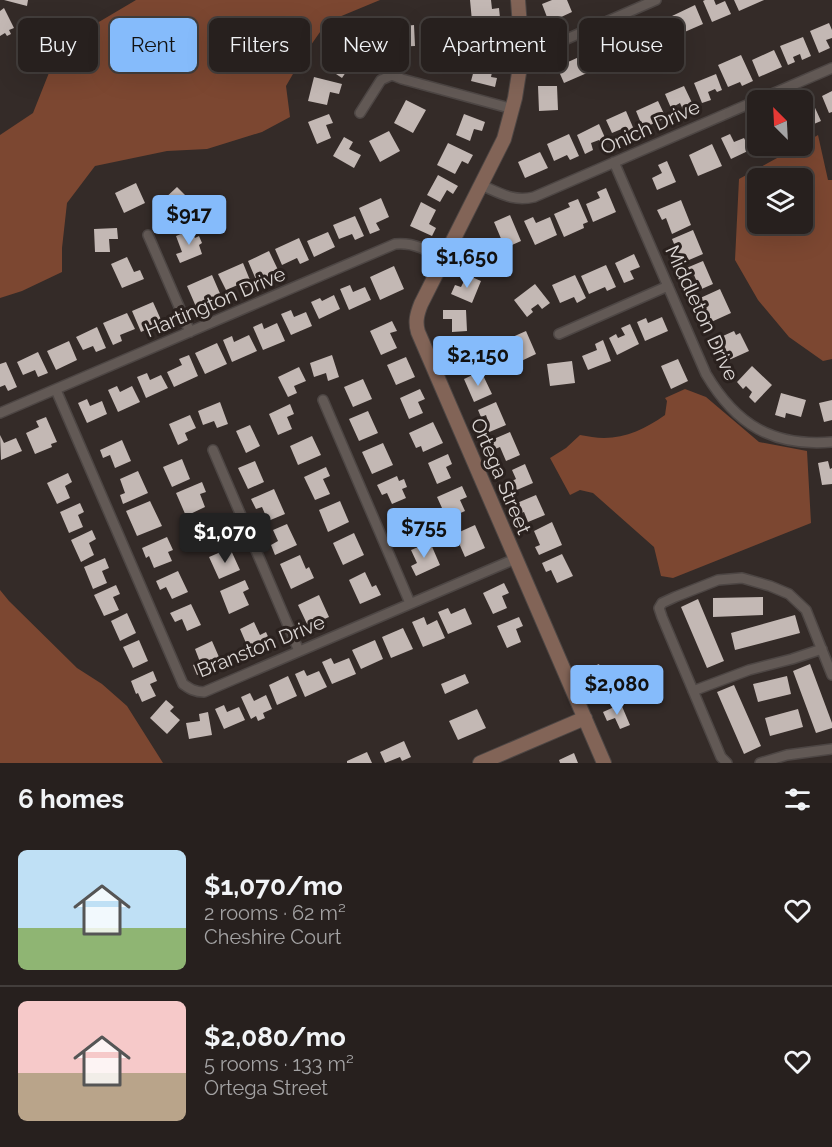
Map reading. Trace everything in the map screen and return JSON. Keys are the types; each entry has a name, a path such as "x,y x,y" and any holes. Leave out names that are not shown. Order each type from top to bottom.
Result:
{"street":[{"name":"Ortega Street","path":"518,0 519,18"},
{"path":"567,39 656,0"},
{"name":"Onich Drive","path":"481,185 522,200 549,191 832,68"},
{"name":"Ortega Street","path":"519,72 513,109 504,139 417,314 416,324 604,763"},
{"path":"360,113 381,80 392,75 513,109"},
{"name":"Middleton Drive","path":"614,162 706,374 729,407 757,429 771,435 803,442 832,442"},
{"path":"148,235 190,332"},
{"name":"Hartington Drive","path":"0,413 395,244 413,244 443,261"},
{"path":"559,334 668,285"},
{"name":"Branston Drive","path":"56,390 183,684 191,690 204,692 515,559"},
{"path":"323,400 410,603"},
{"path":"213,450 299,651"},
{"path":"727,763 721,757 662,617 660,608 662,603 718,580 742,578 789,594 806,610 832,675"},
{"path":"693,691 749,670 822,649"},
{"path":"480,763 585,718"},
{"path":"760,763 787,755 832,749"}],"shaded area":[{"path":"136,0 380,0 337,18 322,18 322,29 310,46 310,18 209,18 209,72 294,72 286,86 290,117 262,132 207,149 167,151 95,166 67,203 62,272 22,291 0,298 0,135 33,113 49,72 98,72 98,22"},
{"path":"818,135 828,180 832,180 832,359 823,361 789,337 758,300 735,260 739,179 747,175 747,234 813,234 813,168 759,168 781,156 813,156 813,138"},
{"path":"685,389 706,397 759,442 807,451 811,523 673,578 661,576 654,547 593,493 580,490 570,495 550,458 580,435 612,438 644,428 665,415 667,401 665,398"},
{"path":"0,590 77,668 102,684 127,706 163,763 0,763"}],"building":[{"path":"4,0 28,0 27,6"},
{"path":"470,0 491,0 492,9 499,8 500,18 472,18"},
{"path":"552,0 567,0 572,12 559,18 547,18 542,4"},
{"path":"714,0 716,5 725,1 731,14 712,22 703,1"},
{"path":"734,0 764,0 739,11"},
{"path":"695,5 703,24 684,32 684,18 673,18 672,16"},
{"path":"4,8 14,28 9,30 11,34 7,36 5,33 0,36 0,11"},
{"path":"829,23 832,38 826,40 830,48 819,53 810,31"},
{"path":"414,25 415,46 409,46 409,26"},
{"path":"803,37 811,56 802,60 800,54 793,57 795,62 788,65 780,46"},
{"path":"774,50 782,67 759,77 752,60"},
{"path":"741,55 753,81 742,86 740,82 728,87 718,65"},
{"path":"579,57 579,72 587,73 564,83 559,72 567,72 567,62"},
{"path":"333,72 346,72 342,78"},
{"path":"473,72 492,72 491,77 497,78 495,87 471,81"},
{"path":"716,74 722,90 717,92 715,89 708,92 711,100 702,103 694,83"},
{"path":"314,77 342,84 339,94 330,92 327,105 308,101"},
{"path":"538,86 557,86 558,110 539,111"},
{"path":"684,86 694,107 684,112 680,103 671,108 665,94"},
{"path":"832,91 832,112 829,113 822,96"},
{"path":"406,100 426,110 413,133 394,123"},
{"path":"658,101 666,118 643,128 636,111"},
{"path":"813,103 821,121 813,124"},
{"path":"626,111 635,132 627,136 624,128 612,133 606,120"},
{"path":"329,114 333,123 326,125 331,138 317,144 308,122"},
{"path":"464,114 485,122 482,131 474,129 470,141 456,135"},
{"path":"599,124 606,140 591,143 593,150 585,154 577,135"},
{"path":"389,131 400,151 380,162 369,141"},
{"path":"569,134 579,156 570,160 567,155 554,161 547,144"},
{"path":"730,134 734,142 744,138 747,151 731,159 721,138"},
{"path":"344,137 353,142 349,149 361,155 354,168 333,156"},
{"path":"448,143 473,155 468,164 462,161 455,174 437,165"},
{"path":"712,144 722,166 698,176 689,155"},
{"path":"540,152 548,168 525,178 518,162"},
{"path":"667,161 676,182 657,190 652,178 662,173 658,165"},
{"path":"438,175 458,186 453,194 447,190 440,202 427,195"},
{"path":"136,183 145,203 124,213 115,193"},
{"path":"177,187 194,204 175,223 169,217 174,212 162,201"},
{"path":"606,188 616,212 593,222 586,204 600,198 597,192"},
{"path":"381,198 389,217 376,223 380,230 370,234 359,208"},
{"path":"578,199 588,222 583,224 584,228 564,237 554,214 570,207 568,203"},
{"path":"681,200 691,225 672,234 666,218 662,220 657,210"},
{"path":"421,202 436,210 429,224 436,228 432,236 410,226"},
{"path":"510,215 521,241 505,248 494,222"},
{"path":"355,216 364,236 355,240 352,234 339,239 333,225"},
{"path":"533,217 536,223 550,217 557,235 535,245 524,221"},
{"path":"117,228 118,239 109,239 110,252 95,252 94,229"},
{"path":"191,230 195,238 199,236 202,243 199,245 202,254 180,263 176,254 182,252 176,236"},
{"path":"693,230 703,254 682,263 672,239"},
{"path":"328,232 335,247 314,257 307,241"},
{"path":"299,238 309,260 300,264 297,258 282,265 275,249"},
{"path":"474,249 500,261 493,275 467,263"},
{"path":"269,251 279,272 257,282 248,261"},
{"path":"634,254 640,267 630,271 634,279 624,283 615,263"},
{"path":"127,257 134,272 140,270 144,279 122,288 111,264"},
{"path":"703,261 713,284 697,291 694,275 687,278 684,269"},
{"path":"243,263 252,285 242,289 240,284 226,290 218,274"},
{"path":"606,265 616,287 607,291 605,287 589,294 581,276"},
{"path":"394,266 404,289 380,300 370,277"},
{"path":"212,275 222,298 197,309 187,286"},
{"path":"467,275 481,281 472,303 451,294 455,285 461,287"},
{"path":"575,275 586,298 577,303 574,297 560,303 552,285"},
{"path":"535,284 550,303 542,309 538,304 531,309 533,312 527,317 514,300"},
{"path":"350,285 353,292 365,287 371,300 349,310 340,289"},
{"path":"720,289 731,313 709,323 698,299"},
{"path":"334,295 340,309 319,319 311,302 320,298 322,301"},
{"path":"153,302 162,322 141,332 132,311"},
{"path":"291,310 294,317 306,312 312,326 291,335 281,314"},
{"path":"443,310 466,310 467,331 452,332 452,319 443,319"},
{"path":"127,313 135,329 120,335 122,341 113,345 103,323"},
{"path":"662,317 668,331 645,341 637,322 646,318 648,323"},
{"path":"392,321 397,331 390,333 397,348 381,355 370,331"},
{"path":"262,323 264,329 277,323 285,341 263,350 253,327"},
{"path":"630,324 639,344 617,355 609,338 616,334 618,338 625,335 621,328"},
{"path":"97,327 106,348 96,352 93,346 83,350 76,337"},
{"path":"526,331 536,354 517,363 506,340"},
{"path":"734,331 736,335 740,333 749,351 729,360 723,347 718,349 714,340"},
{"path":"249,335 257,351 232,362 223,340 232,336 234,342"},
{"path":"603,340 611,361 588,370 582,356 597,350 595,344"},
{"path":"69,341 77,360 56,370 47,351"},
{"path":"468,341 478,364 460,372 452,348"},
{"path":"217,343 227,364 205,374 195,353"},
{"path":"38,352 48,373 38,377 35,370 23,375 17,362"},
{"path":"189,355 198,376 174,387 167,372 182,365 179,359"},
{"path":"332,355 339,377 328,381 326,373 314,377 310,363"},
{"path":"406,357 415,377 396,385 387,365"},
{"path":"678,359 688,381 671,389 661,366"},
{"path":"572,361 575,383 550,386 547,364"},
{"path":"6,362 17,387 8,391 5,385 0,387 0,364"},
{"path":"752,366 772,385 755,403 749,397 752,392 746,386 743,389 737,382"},
{"path":"299,367 306,381 294,386 297,393 288,397 278,377"},
{"path":"481,371 492,394 474,402 464,379"},
{"path":"147,373 150,380 161,375 168,388 146,398 137,377"},
{"path":"363,379 372,399 353,407 344,387"},
{"path":"117,386 120,392 132,386 140,402 118,412 108,390"},
{"path":"420,389 425,399 418,402 423,413 409,419 400,398"},
{"path":"781,393 806,400 801,417 786,413 785,418 775,415"},
{"path":"87,399 90,406 102,401 107,414 87,423 78,403"},
{"path":"832,400 832,420 824,422 819,403"},
{"path":"220,402 228,424 217,428 214,421 203,425 198,411"},
{"path":"496,402 506,425 487,433 483,423 488,421 486,415 481,417 478,410"},
{"path":"290,404 294,414 287,417 292,429 278,435 269,414"},
{"path":"368,411 378,433 359,441 349,419"},
{"path":"190,415 196,428 185,433 188,440 178,445 169,424"},
{"path":"46,417 57,442 51,444 52,447 35,454 26,433 39,427 36,421"},
{"path":"433,422 443,443 423,452 421,446 416,448 409,433"},
{"path":"250,425 260,446 246,453 236,431"},
{"path":"510,432 520,455 506,461 500,447 493,450 489,441"},
{"path":"0,435 4,443 16,438 22,451 1,460"},
{"path":"312,436 321,455 298,465 290,446"},
{"path":"122,440 131,461 115,468 110,455 103,458 100,450"},
{"path":"383,443 393,465 372,474 362,452"},
{"path":"448,454 452,464 446,467 451,478 437,484 428,463"},
{"path":"182,459 190,479 172,487 163,467"},
{"path":"255,461 264,482 248,489 238,468"},
{"path":"828,461 830,469 832,468 832,484 822,485 818,463"},
{"path":"525,464 533,483 512,492 508,483 516,479 512,470"},
{"path":"326,467 330,476 323,479 330,494 315,500 304,477"},
{"path":"138,471 148,493 123,504 120,495 125,493 120,479"},
{"path":"68,473 72,482 65,486 70,498 57,504 47,483"},
{"path":"397,476 399,481 404,479 407,487 402,489 406,498 392,504 387,493 382,495 377,485"},
{"path":"202,482 206,492 200,494 205,507 186,516 176,493"},
{"path":"462,486 467,497 460,500 465,511 447,519 437,497"},
{"path":"274,489 285,514 268,521 262,507 256,509 251,499"},
{"path":"536,495 545,515 528,522 517,503"},
{"path":"150,501 162,526 137,536 126,511"},
{"path":"340,501 349,522 328,532 319,510"},
{"path":"80,503 84,512 78,515 83,527 69,533 60,512"},
{"path":"411,509 420,530 399,539 395,529 401,526 397,515"},
{"path":"216,514 227,538 203,549 192,525"},
{"path":"552,522 562,545 539,555 535,547 540,545 534,531"},
{"path":"287,524 297,545 275,555 271,545 278,541 273,530"},
{"path":"475,525 485,548 465,557 455,534"},
{"path":"92,530 96,539 89,543 94,555 81,562 71,540"},
{"path":"354,533 364,555 343,565 333,543"},
{"path":"167,537 173,550 168,552 172,561 154,568 149,556 146,558 142,548"},
{"path":"430,542 440,565 416,576 411,566 417,563 411,550"},
{"path":"230,548 240,570 219,579 209,557"},
{"path":"562,554 573,576 557,583 551,570 546,572 542,563"},
{"path":"300,555 306,569 309,567 314,578 291,589 280,564"},
{"path":"105,558 109,568 102,571 107,583 93,589 84,567"},
{"path":"178,571 188,592 172,599 166,587 160,590 156,581"},
{"path":"365,572 372,587 376,585 381,595 360,604 349,580"},
{"path":"245,580 249,589 243,592 249,605 229,614 220,591"},
{"path":"504,583 509,593 502,596 507,608 493,614 483,593"},
{"path":"116,585 120,594 113,597 119,610 104,616 94,595"},
{"path":"319,595 329,617 308,626 298,605"},
{"path":"763,597 763,615 713,617 713,598"},
{"path":"698,599 724,661 707,668 681,607"},
{"path":"191,604 201,625 187,631 182,619 175,622 170,613"},
{"path":"448,608 451,614 465,608 472,624 448,634 438,612"},
{"path":"127,613 136,633 120,641 111,621"},
{"path":"795,615 800,633 735,650 731,633"},
{"path":"424,617 427,625 437,620 445,638 423,647 412,622"},
{"path":"519,617 523,626 516,629 521,642 507,648 497,626"},
{"path":"254,622 260,635 266,632 270,641 249,650 240,629"},
{"path":"403,628 413,649 391,658 382,637"},
{"path":"139,640 148,661 133,668 123,647"},
{"path":"375,640 383,659 361,669 352,650"},
{"path":"212,641 222,664 197,675 193,665 200,662 195,649"},
{"path":"331,658 334,664 349,658 356,674 332,684 322,662"},
{"path":"599,664 609,688 597,693 587,669"},
{"path":"810,664 832,723 832,728 816,733 793,671"},
{"path":"304,670 307,676 319,671 327,687 305,697 295,674"},
{"path":"153,671 157,681 150,684 156,696 142,702 131,681"},
{"path":"465,674 469,683 445,694 441,684"},
{"path":"288,676 297,696 277,705 269,685"},
{"path":"787,676 791,694 758,702 753,684"},
{"path":"734,685 761,746 744,754 717,692"},
{"path":"250,693 254,701 266,695 272,709 263,713 265,718 258,721 256,716 251,719 241,697"},
{"path":"166,700 174,707 170,711 180,720 167,734 150,718"},
{"path":"621,704 630,725 620,729 615,718 607,721 603,712"},
{"path":"224,705 227,712 239,707 245,720 224,729 215,709"},
{"path":"477,709 486,728 458,740 449,721"},
{"path":"798,709 803,727 770,736 765,718"},
{"path":"208,712 212,735 189,739 186,723 200,721 199,714"},
{"path":"404,741 411,757 402,761 400,757 385,763 380,752"},
{"path":"367,752 372,763 347,763 347,761"},
{"path":"574,753 578,763 560,763 559,760"}]}
